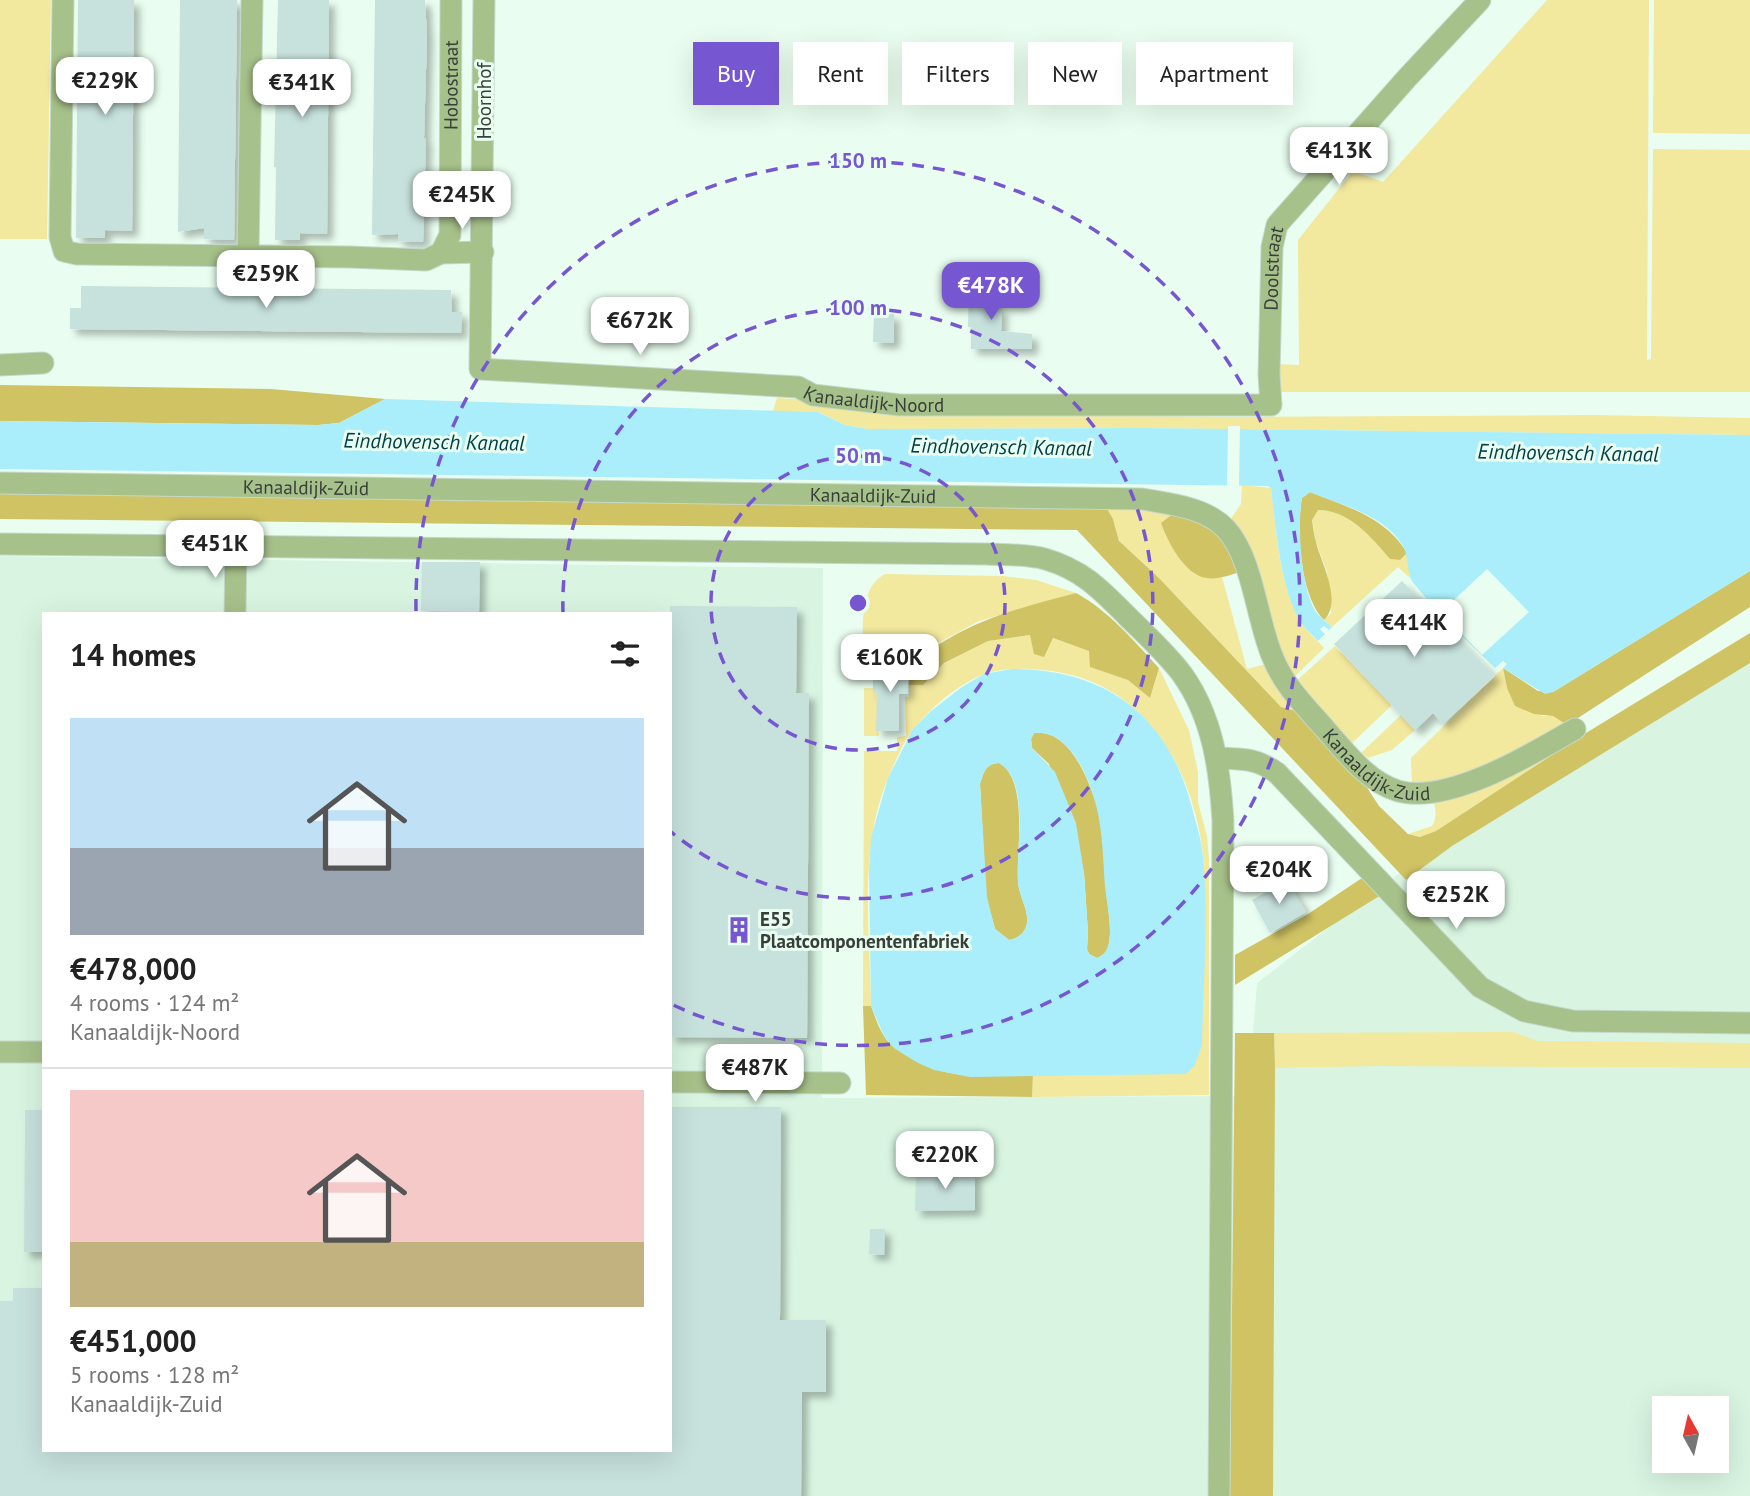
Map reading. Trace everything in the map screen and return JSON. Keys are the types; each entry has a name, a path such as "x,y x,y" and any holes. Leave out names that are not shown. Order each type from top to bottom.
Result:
{"street":[{"path":"63,0 60,237 64,251 77,254 426,260 442,253 483,252"},
{"path":"248,257 252,0"},
{"name":"Hobostraat","path":"442,253 450,235 451,0"},
{"name":"Hoornhof","path":"480,369 484,0"},
{"name":"Doolstraat","path":"1271,405 1269,375 1272,247 1277,225 1480,0"},
{"path":"0,365 43,363"},
{"name":"Kanaaldijk-Noord","path":"480,369 798,387 813,395 900,405 1271,405"},
{"name":"Kanaaldijk-Zuid","path":"0,483 1142,499 1189,508 1220,524 1227,531 1245,566 1273,659 1288,686 1348,756 1374,779 1398,791 1421,794 1450,789 1527,756 1575,729"},
{"path":"0,544 987,554 1043,559 1065,566 1093,582 1182,675 1195,699 1217,758 1223,821 1219,1496"},
{"path":"235,612 236,546"},
{"path":"1217,758 1263,763 1277,773 1480,987 1524,1011 1573,1021 1750,1023"},
{"path":"0,1052 42,1052"},
{"path":"672,1082 840,1083"}],"shaded area":[{"path":"0,0 51,0 47,239 0,239"},
{"path":"1547,0 1649,0 1647,360 1651,359 1653,149 1750,150 1750,392 1274,392 1276,364 1299,365 1298,240 1353,171 1383,182"},
{"path":"1654,0 1750,0 1750,134 1653,133"},
{"path":"0,385 271,389 385,399 339,423 318,425 0,421"},
{"path":"777,398 812,400 900,414 1230,417 1595,415 1750,418 1750,435 1143,428 867,429 845,425 819,412 773,411"},
{"path":"1242,485 1271,488 1280,557 1288,592 1304,626 1324,648 1294,677 1290,678 1232,522 1232,517 1241,504"},
{"path":"0,491 1104,503 1113,519 1119,541 1158,577 1281,707 1300,712 1366,786 1379,806 1408,834 1420,837 1436,831 1581,736 1750,633 1750,663 1452,846 1406,880 1077,530 0,519"},
{"path":"1310,492 1351,508 1377,522 1388,530 1407,553 1400,560 1390,559 1358,526 1340,515 1318,510 1312,520 1313,528 1331,593 1329,612 1324,620 1310,595 1300,544 1302,498"},
{"path":"1104,503 1174,513 1205,578 1222,577 1247,669 1266,664 1300,712 1281,707 1158,577 1119,541 1113,519"},
{"path":"1318,510 1340,515 1358,526 1390,559 1400,560 1407,553 1410,578 1398,567 1332,627 1324,620 1331,613 1327,572 1316,542 1312,519"},
{"path":"1174,513 1200,523 1216,533 1228,547 1240,572 1206,578 1184,564 1161,523"},
{"path":"0,556 823,568 822,1098 1248,1096 1257,983 1425,853 1750,654 1750,1496 0,1496"},
{"path":"1750,571 1750,607 1567,725 1553,716 1534,714 1515,706 1507,688 1503,668 1538,691 1553,692"},
{"path":"885,574 1003,576 1036,580 1076,593 979,621 936,644 911,664 878,665 878,669 864,669 865,603 875,581"},
{"path":"1076,593 1110,618 1159,668 1150,698 1128,680 1090,667 1089,651 1053,638 1044,657 1034,654 1030,635 988,641 944,663 923,685 909,685 911,664 950,638 989,619"},
{"path":"1031,635 1052,638 1090,651 1091,667 1128,680 1150,698 1159,668 1189,730 1198,772 1198,802 1207,836 1209,859 1209,1095 1032,1097 1033,1074 1186,1074 1202,891 1203,857 1198,824 1188,790 1165,744 1133,708 1114,693 1093,682 1068,674 1021,669 999,671 975,678 937,705 906,740 879,803 873,831 868,889 871,1006 863,1006 864,751 897,751 897,737 906,736 905,697 909,697 909,685 923,684 944,663 988,641"},
{"path":"1335,646 1392,705 1350,745 1294,683"},
{"path":"1503,668 1507,688 1542,716 1553,716 1567,725 1500,762 1453,781 1412,786 1411,758"},
{"path":"864,688 879,688 879,736 864,736"},
{"path":"1401,715 1415,730 1392,750 1368,758 1361,753"},
{"path":"1034,733 1046,733 1066,746 1087,780 1099,813 1110,933 1107,949 1097,958 1089,954 1087,949 1084,873 1049,764 1032,748 1031,739"},
{"path":"1581,736 1436,831 1421,837 1408,834 1432,826 1435,816 1433,798"},
{"path":"999,763 1008,771 1018,799 1018,881 1027,918 1023,932 1009,940 995,929 986,897 980,784 988,767"},
{"path":"1365,876 1381,895 1235,985 1235,955 1308,914"},
{"path":"863,1006 871,1006 886,1040 923,1065 969,1075 1033,1074 1032,1097 866,1095"},
{"path":"1513,1032 1538,1041 1750,1043 1750,1068 1275,1068 1274,1033"},
{"path":"1235,1033 1274,1033 1273,1496 1230,1496"}],"water":[{"name":"Eindhovensch Kanaal","path":"385,399 818,412 845,425 867,429 1143,428 1750,435 1750,571 1553,692 1545,694 1503,668 1507,664 1503,661 1495,668 1441,615 1412,581 1403,546 1385,526 1361,512 1310,492 1302,498 1301,510 1300,540 1304,573 1316,612 1332,627 1329,630 1324,626 1320,629 1325,634 1318,641 1303,625 1289,596 1280,559 1271,488 1267,486 0,469 0,421 318,425 339,423"},
{"path":"1012,669 1047,671 1079,678 1107,690 1132,706 1153,727 1170,753 1184,782 1197,826 1205,881 1202,1045 1195,1065 1186,1074 970,1077 934,1070 918,1063 894,1048 884,1036 871,1006 871,838 888,778 913,729 931,711 984,674","holes":["1034,733 1057,739 1076,757 1096,805 1110,933 1107,949 1097,958 1089,954 1087,949 1084,873 1076,823 1055,772 1032,748 1031,739","999,763 1009,771 1018,799 1018,881 1027,918 1023,932 1009,940 995,929 987,897 980,784 988,767"]}],"pier":[{"path":"1228,426 1240,426 1239,488 1227,488"},
{"path":"1487,569 1529,612 1482,655 1441,612"}],"building":[{"path":"78,0 134,0 132,231 105,230 105,238 76,238"},
{"path":"180,0 237,0 234,240 204,239 204,228 178,232"},
{"path":"278,0 329,0 327,234 300,233 300,240 275,240"},
{"path":"375,0 425,0 427,36 423,242 398,241 398,234 372,235"},
{"path":"969,282 995,282 994,308 1002,308 1001,331 1032,334 1032,349 971,349 971,327 968,327"},
{"path":"81,286 451,290 452,312 462,312 461,333 70,329 70,308 81,308"},
{"path":"874,314 894,314 894,343 873,342"},
{"path":"422,562 480,562 479,612 421,611"},
{"path":"1402,581 1495,676 1443,724 1433,713 1415,730 1334,644"},
{"name":"E55 Plaatcomponentenfabriek","path":"670,606 797,607 796,693 809,693 807,1038 672,1037"},
{"path":"877,663 908,663 908,694 899,694 899,731 876,731 877,693 873,693 873,672 877,672"},
{"path":"1287,880 1306,912 1270,933 1252,900"},
{"path":"672,1107 781,1107 780,1320 826,1320 826,1392 802,1392 801,1496 0,1496 0,1301 13,1301 13,1288 42,1288 42,1452 672,1452"},
{"path":"25,1110 42,1110 42,1252 24,1252"},
{"path":"916,1172 975,1172 975,1210 915,1211"},
{"path":"870,1229 885,1229 884,1255 869,1254"}],"place":[{"name":"E55 Plaatcomponentenfabriek","path":"739,930"}]}
